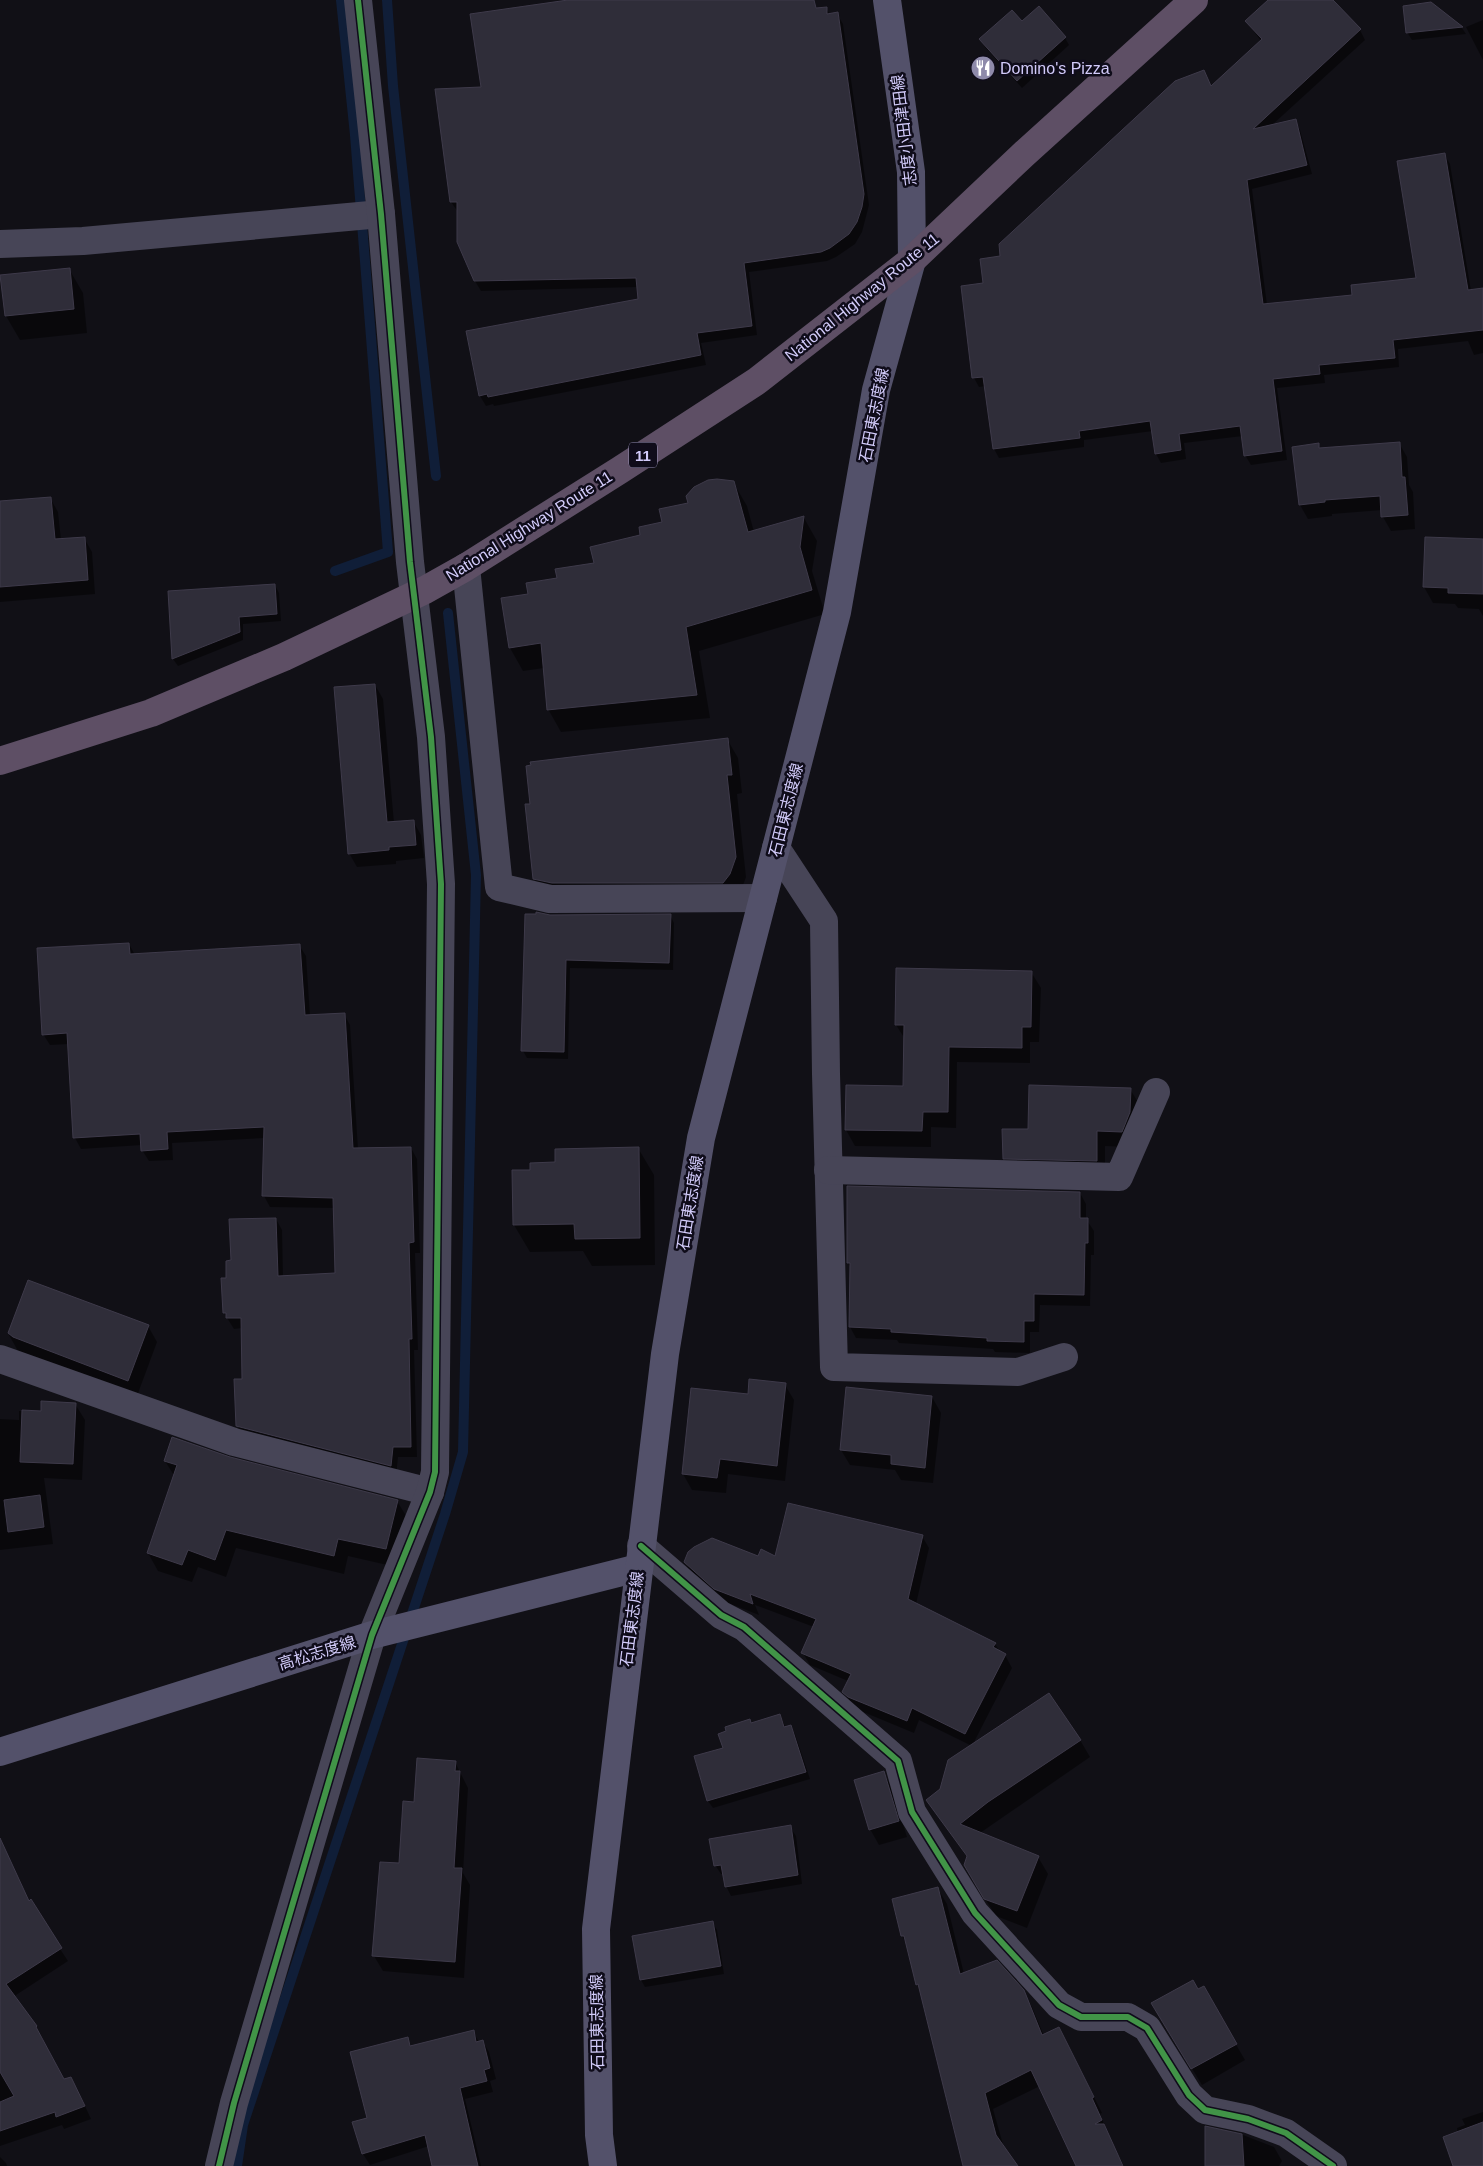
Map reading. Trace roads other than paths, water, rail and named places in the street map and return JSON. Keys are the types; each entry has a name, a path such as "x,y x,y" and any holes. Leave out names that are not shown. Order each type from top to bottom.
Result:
{"highway":[{"name":"National Highway Route 11","path":"0,761 151,713 284,657 414,596 466,567 757,381 912,260 1194,0"}],"main road":[{"name":"志度小田津田線","path":"887,0 911,172 912,260"},
{"name":"石田東志度線","path":"603,2166 599,2135 596,1929 665,1354 701,1138 837,612 876,390 912,260"},
{"name":"高松志度線","path":"0,1752 372,1636 640,1557"}],"street":[{"path":"219,2166 234,2103 372,1636 430,1492 435,1472 441,884 430,737 414,596 381,214 358,0"},
{"path":"0,244 83,241 381,214"},
{"path":"466,567 499,887 550,899 763,898"},
{"path":"776,848 824,921 828,1170 834,1367 1018,1372 1064,1357"},
{"path":"828,1170 1119,1177 1156,1092"},
{"path":"0,1359 234,1442 430,1492"},
{"path":"640,1557 721,1615 744,1627 898,1761 912,1812 975,1913 1059,2005 1081,2017 1128,2017 1147,2028 1189,2095 1205,2110 1248,2119 1286,2133 1333,2166"}],"waterway":[{"path":"335,571 388,552 355,135 341,0"},
{"path":"387,0 393,86 436,476"},
{"path":"237,2166 243,2125 445,1514 463,1452 476,875 448,613"}],"place":[{"name":"Domino's Pizza","path":"983,68"}]}
